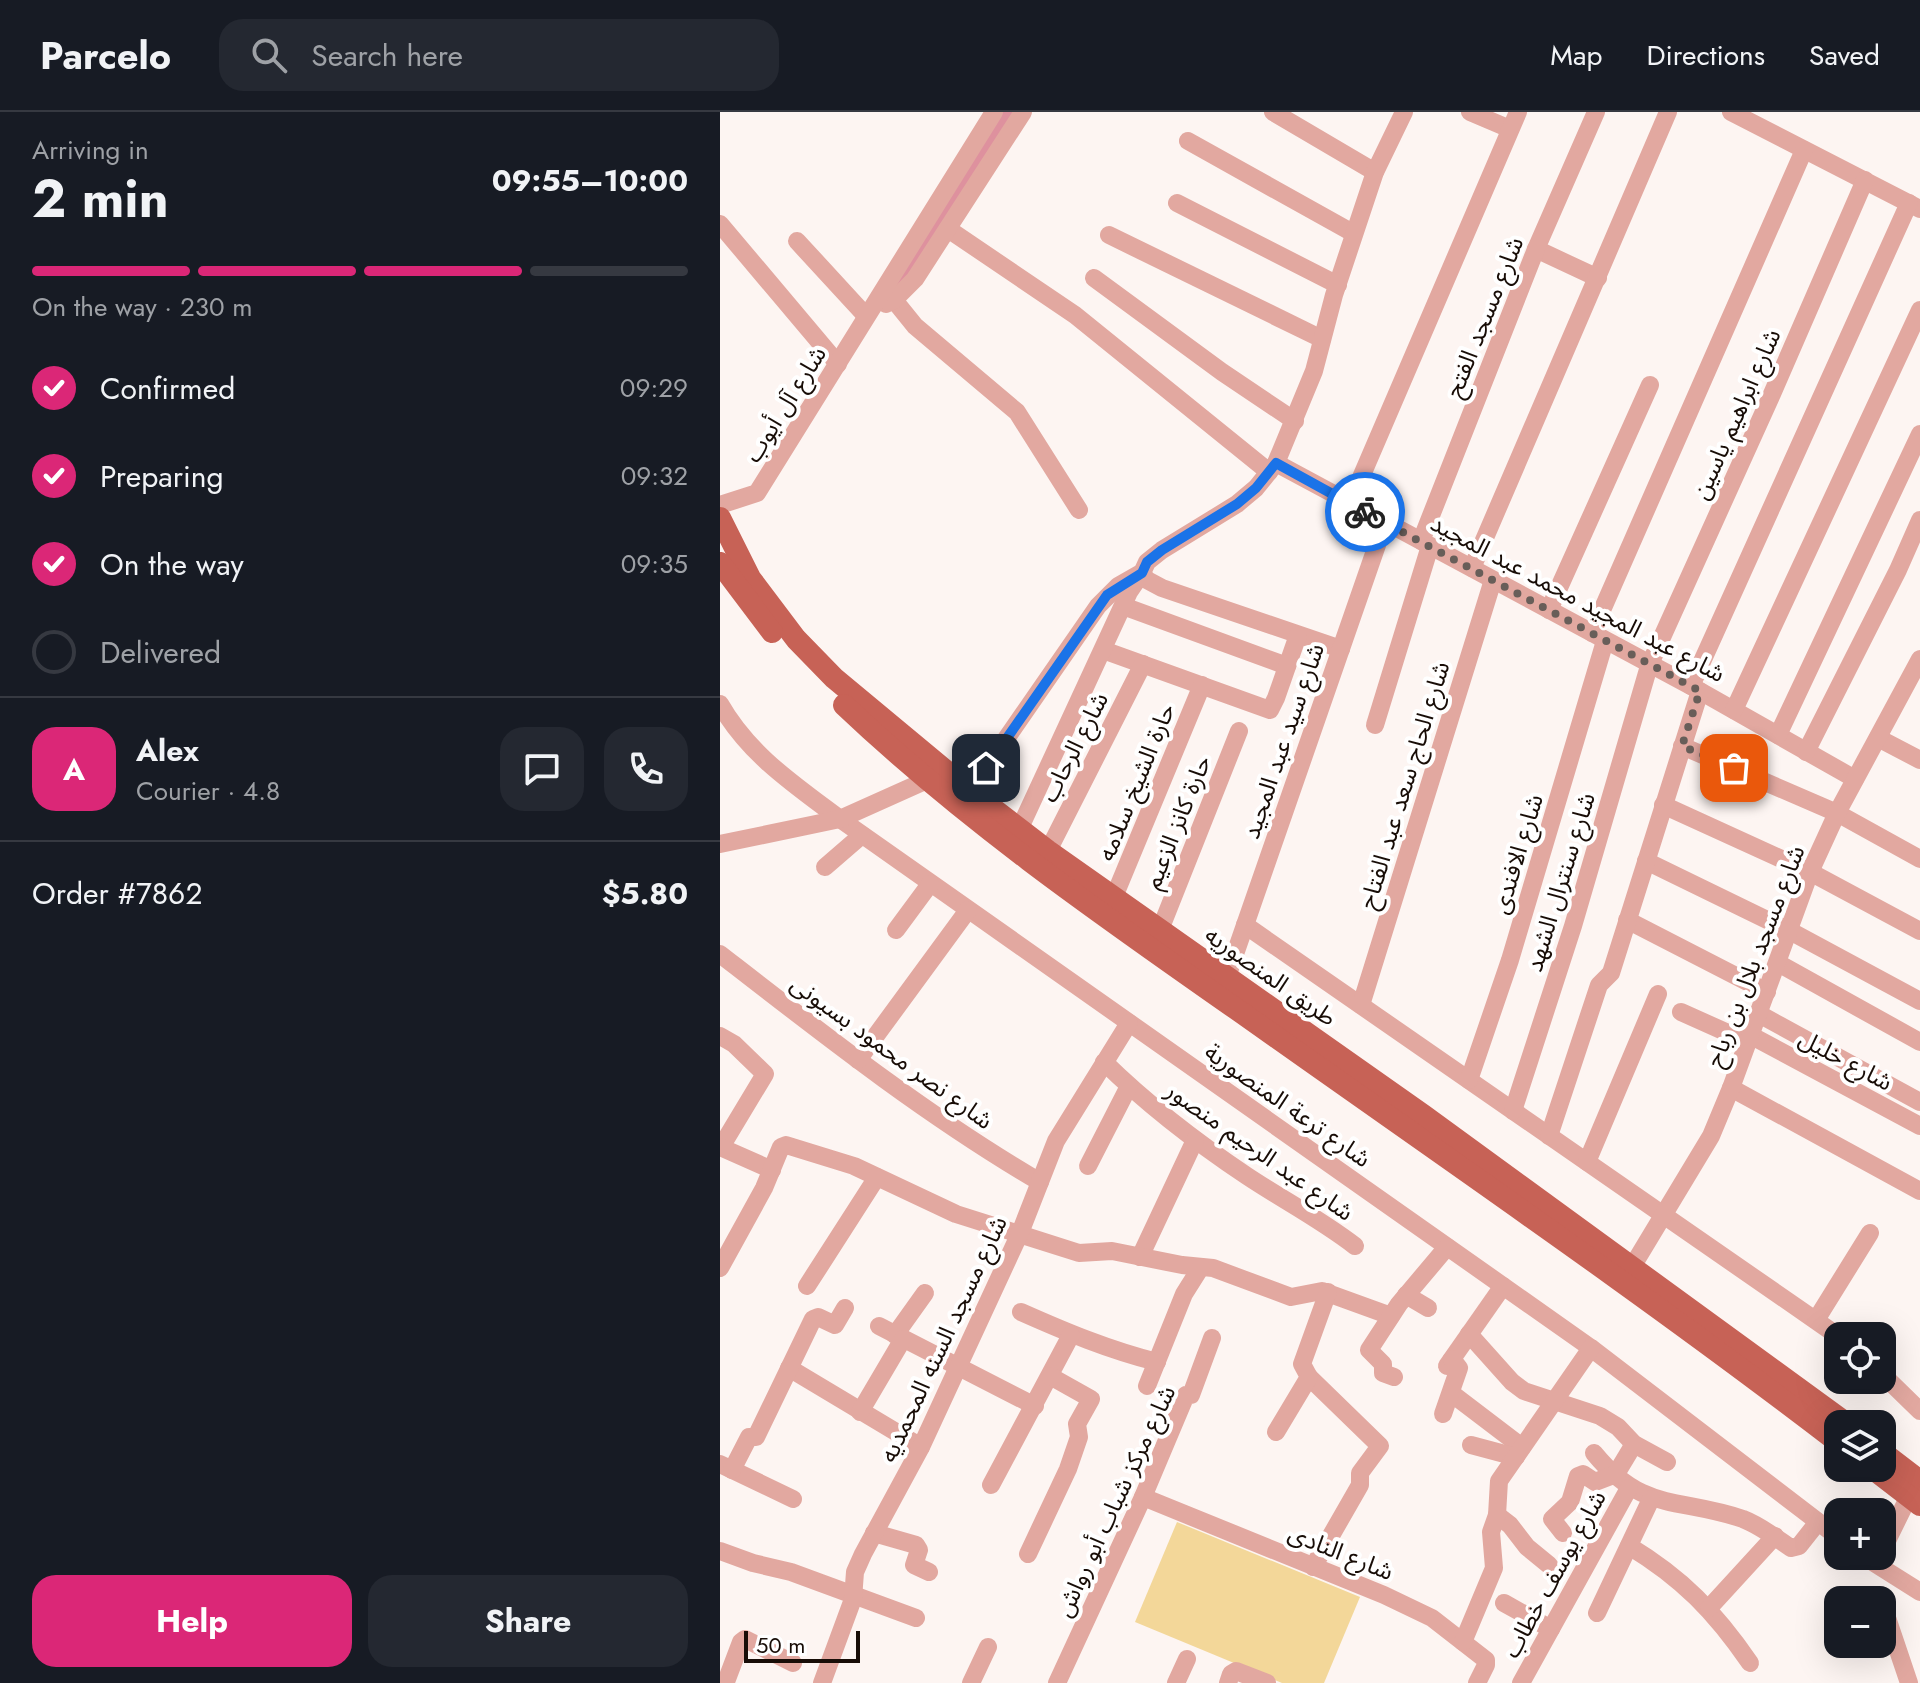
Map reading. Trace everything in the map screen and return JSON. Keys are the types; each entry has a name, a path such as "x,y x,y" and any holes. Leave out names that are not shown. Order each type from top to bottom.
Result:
{"main road":[{"name":"طريق المنصوريه","path":"720,518 750,578 778,617 844,687 1019,830 1227,977 1824,1431"},
{"name":"طريق المنصوريه","path":"720,563 746,601 795,657 917,785 1106,917 1632,1267 1828,1410"},
{"path":"1896,1466 1917,1487"},
{"path":"1896,1478 1917,1487"}],"street":[{"name":"شارع آل أيوب","path":"720,505 757,493 994,112"},
{"path":"797,241 870,311 894,300 915,279 1023,112"},
{"path":"1273,112 1375,172"},
{"path":"1019,830 1123,606 1147,562 1237,504 1273,468 1295,421 1375,172 1404,112"},
{"path":"1350,503 1514,120 1470,112"},
{"name":"شارع مسجد الفتح","path":"1375,725 1425,544 1536,249 1596,112"},
{"path":"1472,568 1668,112"},
{"path":"1549,1136 1599,985 1611,973 1682,746 1695,688 1914,206 1731,112"},
{"path":"1188,141 1353,233"},
{"name":"شارع الافندى","path":"1469,1080 1510,960 1599,637 1804,150"},
{"name":"شارع ابراهيم ياسين","path":"1649,666 1865,180"},
{"path":"1177,203 1338,285"},
{"path":"720,224 838,364"},
{"name":"شارع عبد المجيد محمد عبد المجيد","path":"948,229 1075,315 1273,468 1350,503 1472,568 1649,666 1695,688 1855,779"},
{"path":"1109,235 1322,339"},
{"path":"1536,249 1598,278"},
{"path":"1094,278 1295,421"},
{"path":"894,300 915,326 1017,412 1079,510"},
{"path":"1734,710 1920,310"},
{"path":"1549,610 1650,385"},
{"path":"1778,735 1920,434"},
{"path":"1806,752 1920,520"},
{"name":"شارع سيد عبد المجيد","path":"1227,977 1385,522"},
{"path":"1142,573 1147,580 1162,588 1341,649"},
{"path":"970,791 1098,606 1118,586 1142,573"},
{"name":"شارع الحاج سعد عبد الفتاح","path":"1361,1005 1493,580"},
{"path":"1123,606 1287,666"},
{"path":"1103,650 1270,710 1298,635"},
{"name":"شارع مسجد بلال بن رباح","path":"1632,1267 1711,1136 1810,872 1837,813 1920,659"},
{"name":"شارع الرحاب","path":"1048,851 1143,664"},
{"name":"شارع سنترال الشهد","path":"1513,1111 1573,926 1649,666"},
{"name":"حارة الشيخ سلامه","path":"1114,897 1202,685"},
{"name":"شارع ترعة المنصورية","path":"720,704 741,736 763,760 840,819 1591,1348 1824,1526"},
{"name":"حارة كانز الزعيم","path":"1160,930 1239,731"},
{"path":"1878,738 1920,760"},
{"path":"1682,746 1837,813 1920,859"},
{"path":"720,844 840,819 917,785"},
{"path":"1663,805 1810,872 1920,931"},
{"path":"825,867 862,835"},
{"path":"1646,861 1790,931 1920,1001"},
{"path":"896,930 930,884"},
{"path":"858,1060 968,910"},
{"path":"1627,920 1767,992"},
{"path":"1245,925 1824,1326"},
{"name":"شارع نصر محمود بسيونى","path":"720,954 858,1060 998,1158 1040,1182"},
{"path":"1778,963 1920,1042"},
{"path":"1587,1162 1658,994"},
{"name":"شارع خليل","path":"1681,1012 1749,1038 1920,1126"},
{"path":"1759,1014 1920,1102"},
{"name":"شارع مسجد السنه المحمديه","path":"822,1683 854,1594 855,1572 921,1447 958,1368 1020,1233 1065,1123 1129,1023"},
{"path":"720,1036 734,1044 765,1074 721,1147 772,1170"},
{"name":"شارع عبد الرحيم منصور","path":"1104,1062 1195,1140 1250,1178 1304,1209 1355,1246"},
{"path":"1088,1166 1129,1086"},
{"path":"1731,1088 1920,1191"},
{"path":"1140,1257 1195,1140"},
{"path":"723,1256 772,1170 781,1147 789,1146 854,1166 945,1209 1079,1253 1112,1251 1213,1268 1291,1297 1315,1291 1328,1292 1391,1316"},
{"path":"807,1286 877,1177"},
{"path":"1816,1320 1870,1233"},
{"path":"1394,1377 1383,1372 1384,1365 1369,1351 1406,1295 1447,1247"},
{"path":"1147,1386 1184,1294 1201,1267"},
{"path":"1443,1414 1459,1368 1450,1362 1503,1286"},
{"path":"1313,1567 1360,1485 1360,1473 1380,1446 1309,1377 1302,1364 1328,1292"},
{"path":"860,1412 892,1333 925,1293"},
{"path":"1406,1295 1428,1308"},
{"path":"793,1499 726,1467 749,1437 756,1437 813,1319 818,1317 835,1325 845,1308"},
{"path":"1021,1312 1071,1335 1157,1362"},
{"path":"892,1333 1035,1406"},
{"path":"1469,1334 1524,1391 1600,1416 1618,1427 1634,1444 1667,1462"},
{"path":"991,1485 1071,1335"},
{"name":"شارع مركز شباب أبو رواش","path":"1057,1683 1143,1497 1186,1395 1191,1395 1212,1338"},
{"path":"1463,1642 1494,1568 1491,1532 1497,1515 1499,1481 1591,1348"},
{"path":"789,1368 921,1447"},
{"path":"1028,1554 1068,1469 1079,1437 1077,1424 1091,1399 1050,1376"},
{"path":"1276,1432 1309,1377"},
{"path":"1896,1388 1920,1411"},
{"path":"1451,1393 1519,1452"},
{"path":"1563,1533 1552,1519 1568,1506 1564,1495 1579,1475 1583,1474 1593,1482 1614,1475 1634,1444"},
{"path":"1471,1445 1519,1452"},
{"path":"1594,1453 1629,1488 1651,1499 1745,1520 1790,1547 1796,1548 1818,1522"},
{"path":"1896,1522 1917,1487"},
{"name":"شارع يوسف خطاب","path":"1521,1683 1629,1488"},
{"name":"شارع النادى","path":"1143,1497 1384,1595 1432,1618 1486,1660 1477,1683"},
{"path":"1597,1613 1651,1499"},
{"path":"1497,1515 1549,1565"},
{"path":"874,1533 916,1545 919,1553 914,1565 929,1572"},
{"path":"1709,1608 1775,1536"},
{"path":"1629,1546 1694,1592 1725,1626 1750,1663"},
{"path":"720,1551 791,1572 916,1618"},
{"path":"1894,1570 1920,1592"},
{"path":"1504,1603 1551,1629"},
{"path":"728,1679 741,1642 745,1639 793,1663"},
{"path":"1896,1644 1909,1683"},
{"path":"971,1683 988,1647"},
{"path":"1176,1683 1187,1659"},
{"path":"1228,1683 1231,1674 1236,1671 1267,1683"}],"shaded area":[{"path":"1177,1522 1360,1597 1324,1683 1282,1683 1135,1622"}],"waterway":[{"path":"890,296 1011,112"}],"way so far":[{"path":"1365,512 1700,691 1682,746 1734,768"}],"route":[{"path":"986,768 1107,595 1142,573 1147,562 1162,550 1237,504 1256,488 1276,463 1365,512"}]}
